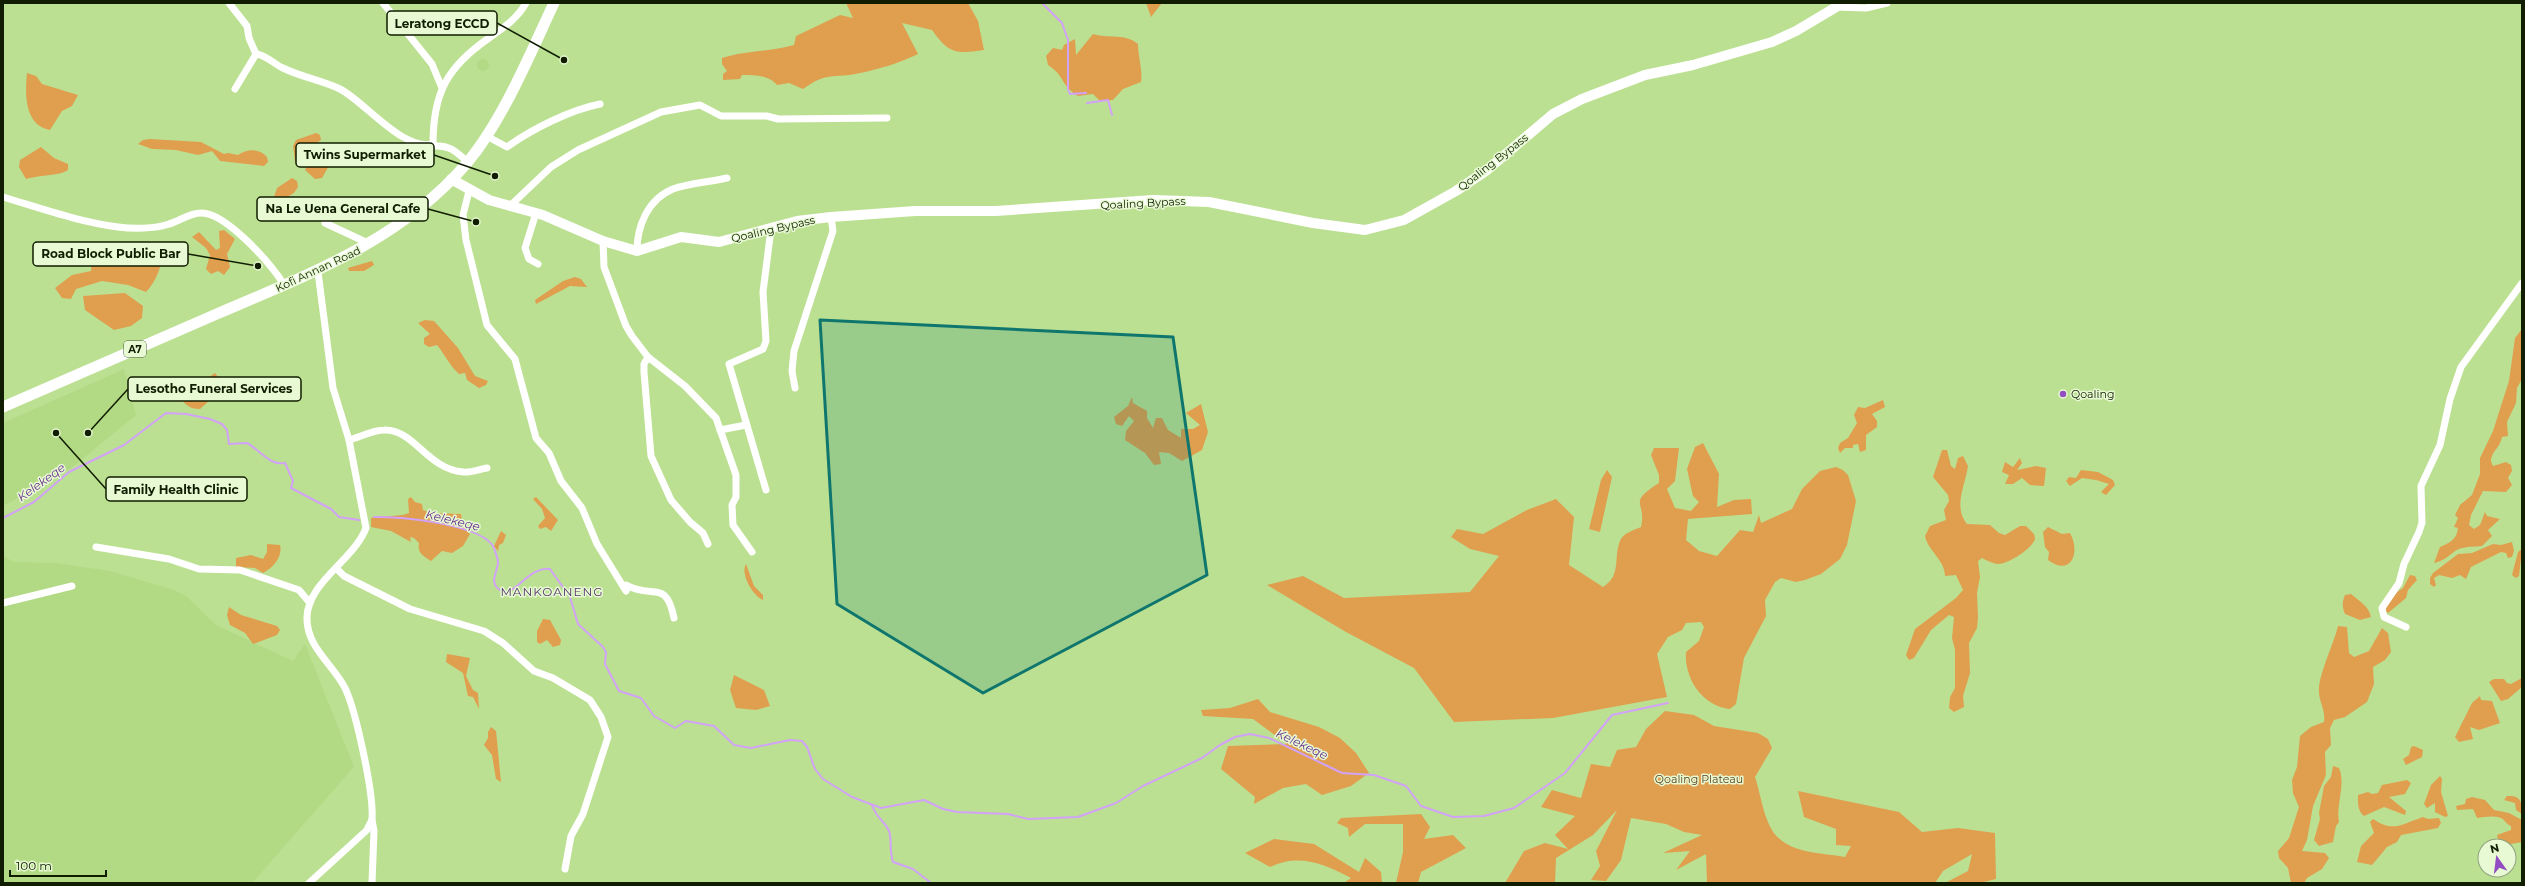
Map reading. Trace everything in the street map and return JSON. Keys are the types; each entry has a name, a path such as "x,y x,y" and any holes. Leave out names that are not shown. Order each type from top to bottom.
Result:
{"main road":[{"name":"Kofi Annan Road","path":"3,407 284,285 318,272 370,244 405,221 468,162 518,78 554,3"},
{"name":"Qoaling Bypass","path":"637,251 681,237 718,242 797,221 831,217 915,211 996,212 1185,200 1209,202 1341,228 1365,230 1386,227 1404,220 1456,191 1487,170 1553,114 1582,98 1645,75 1693,65 1772,42 1796,32 1840,5"},
{"path":"451,179 469,191 510,206 536,213 603,242 637,251"}],"street":[{"path":"229,3 247,26 249,38 256,54 301,77 340,89 381,123 421,145 444,145 455,150 468,162"},
{"path":"383,3 432,64 442,88"},
{"path":"432,144 435,115 442,88 456,64 508,25 521,13 526,3"},
{"path":"1840,5 1866,8 1887,3"},
{"path":"235,89 256,54"},
{"path":"492,139 507,147 519,139 580,108 600,104"},
{"path":"510,206 551,166 578,150 644,118 684,106 700,105 721,116 767,116 778,119 887,118"},
{"path":"637,251 641,223 661,195 674,188 727,178"},
{"path":"469,191 463,214 466,240 487,325 515,359 536,438 549,453 561,481 582,508 597,544 624,589 626,585 642,592 658,591 666,594 672,603 674,618"},
{"path":"3,197 53,213 117,227 161,226 197,214 207,214 233,230 254,246 272,266 284,285"},
{"path":"536,213 525,248 529,259 538,264"},
{"path":"795,388 792,371 794,351 833,231 831,217"},
{"path":"325,223 370,244"},
{"path":"766,490 729,364 763,349 766,341 763,292 771,229"},
{"path":"603,242 604,267 626,326 640,349 685,386 716,418 736,480 736,497 732,505 733,524 752,552"},
{"path":"318,272 333,388 349,440 366,528 362,540 326,577 310,603 307,616 307,630 312,642 338,677 351,705 370,791 374,832 372,883"},
{"path":"2406,627 2384,617 2382,608 2399,583 2404,564 2422,523 2421,486 2440,445 2454,386 2470,353 2522,283"},
{"path":"648,357 644,364 644,372 651,456 671,500 690,522 703,533 708,544"},
{"path":"720,430 746,425"},
{"path":"349,440 383,430 397,432 408,438 441,467 464,472 487,468"},
{"path":"96,547 169,559 199,569 240,570 299,590 310,603"},
{"path":"336,568 344,576 410,609 484,631 503,643 534,671 553,678 590,700 601,716 608,737 584,814 571,836 565,869"},
{"path":"3,603 72,586"},
{"path":"309,883 367,830 372,820"}],"highlighted area":[{"path":"820,320 1173,337 1207,575 983,693 837,604"}],"shaded area":[{"path":"481,59 485,59 489,65 485,71 481,71 477,67 477,63"},
{"path":"124,369 136,415 70,469 3,506 3,423"},
{"path":"3,556 14,562 56,563 110,571 174,590 186,596 216,625 293,661 305,644 354,767 252,883 3,883"}],"green space":[{"path":"846,3 968,3 978,21 984,50 960,52 943,44 932,30 902,23 918,54 875,70 851,75 831,76 812,83 803,89 789,83 777,85 766,77 742,75 740,79 723,80 723,74 727,71 722,64 722,58 731,55 794,45 796,36 840,15 853,18"},
{"path":"1146,3 1162,3 1151,17"},
{"path":"1093,34 1128,38 1138,44 1141,82 1123,89 1113,100 1100,101 1093,94 1078,96 1068,88 1058,73 1048,65 1046,56 1053,48 1062,50 1064,45 1075,39 1076,55"},
{"path":"27,73 36,76 42,84 78,95 72,106 62,111 50,130 41,127 35,122 28,108 26,90"},
{"path":"316,133 320,135 321,140 311,147 302,162 295,161 293,146 296,140"},
{"path":"150,139 201,142 224,154 228,153 238,155 253,150 264,154 267,157 268,162 264,166 220,161 212,151 198,155 176,150 152,149 138,144 143,140"},
{"path":"41,147 54,158 68,164 68,170 26,179 19,167 20,160"},
{"path":"326,153 337,155 338,158 330,164 322,178 315,179 305,170 312,158 316,160 324,157"},
{"path":"292,178 297,181 298,187 294,193 277,203 273,200 277,188"},
{"path":"224,230 235,239 227,254 230,267 224,275 218,271 211,274 206,269 210,255 206,248 192,237 199,232 216,250 220,248 219,231"},
{"path":"153,246 162,251 162,256 156,278 146,292 128,285 102,281 76,289 71,299 62,298 55,288 72,275 91,271 92,259 115,266 130,265 144,261"},
{"path":"372,261 374,265 364,271 349,271 348,268"},
{"path":"575,277 581,279 587,287 570,286 536,304 535,300 563,281"},
{"path":"125,293 143,306 142,318 131,326 114,330 85,310 83,296"},
{"path":"425,320 434,321 458,348 475,376 488,381 486,385 479,388 467,380 465,373 459,374 456,371 437,345 429,347 424,344 424,338 430,334 418,323"},
{"path":"2522,329 2522,379 2517,388 2516,403 2507,422 2508,436 2502,437 2491,461 2493,466 2506,462 2511,465 2512,471 2508,478 2512,485 2506,492 2483,491 2471,515 2469,525 2474,529 2480,525 2485,512 2487,516 2500,519 2488,530 2492,536 2482,546 2456,550 2443,560 2434,563 2440,547 2449,542 2456,535 2458,528 2454,527 2458,518 2455,515 2460,505 2472,495 2480,474 2480,458 2493,431 2509,381 2515,338"},
{"path":"215,373 222,382 221,395 215,401 210,400 200,409 192,408 187,405 181,398 190,385 198,385"},
{"path":"1132,397 1133,403 1147,411 1147,418 1153,428 1156,418 1162,418 1168,430 1181,438 1181,429 1193,429 1200,425 1186,413 1201,404 1208,432 1202,450 1182,461 1169,453 1159,452 1161,464 1154,465 1145,453 1125,440 1126,431 1134,421 1129,416 1122,426 1116,424 1114,417 1128,406"},
{"path":"1883,400 1885,407 1872,414 1877,421 1877,427 1866,435 1866,450 1860,452 1858,444 1853,445 1853,448 1845,448 1840,453 1838,448 1840,443 1848,438 1857,423 1854,415 1858,407 1865,408"},
{"path":"1703,443 1719,474 1717,507 1734,500 1751,499 1752,514 1688,519 1686,540 1699,551 1717,556 1740,530 1753,532 1759,515 1761,523 1792,509 1802,489 1820,471 1836,467 1843,470 1848,475 1856,501 1847,545 1840,559 1821,574 1805,580 1796,582 1781,578 1775,582 1765,600 1766,616 1744,658 1736,704 1730,709 1720,707 1703,697 1692,681 1688,671 1686,652 1699,641 1704,627 1701,622 1686,623 1682,630 1668,637 1657,654 1667,697 1553,718 1454,722 1414,668 1346,632 1267,585 1303,576 1344,598 1470,592 1499,556 1470,549 1451,537 1457,529 1483,534 1527,510 1556,499 1574,517 1569,565 1603,587 1613,577 1615,572 1618,547 1621,538 1629,532 1641,527 1642,512 1640,499 1659,483 1659,475 1651,455 1654,448 1679,448 1675,481 1667,489 1675,508 1691,511 1699,502 1693,496 1687,469 1695,447"},
{"path":"1942,450 1947,450 1951,466 1955,469 1958,458 1963,456 1968,466 1960,503 1963,517 1967,524 1990,525 1999,533 2005,535 2020,526 2026,526 2034,534 2035,539 2024,552 2007,562 1997,564 1982,558 1978,561 1980,577 1977,593 1978,617 1977,628 1969,643 1970,673 1963,696 1964,707 1954,712 1949,708 1950,697 1955,688 1955,650 1952,638 1954,617 1949,615 1931,630 1914,658 1909,660 1906,655 1915,629 1956,598 1963,590 1956,575 1945,576 1942,565 1929,546 1925,536 1930,526 1946,520 1944,510 1949,501 1948,495 1933,477"},
{"path":"2020,458 2022,463 2017,470 2036,466 2046,468 2044,486 2030,485 2022,478 2013,484 2005,484 2009,475 2002,472 2005,462 2013,467"},
{"path":"1607,470 1612,477 1600,532 1589,529 1601,480"},
{"path":"2081,470 2098,472 2113,480 2115,485 2106,495 2101,492 2109,484 2096,480 2082,478 2070,486 2066,481 2069,477 2076,478"},
{"path":"411,497 415,502 422,504 423,510 431,513 461,514 463,527 470,534 463,546 452,553 442,551 431,561 421,554 419,543 414,538 410,537 411,542 391,531 371,527 371,518 409,513 408,499"},
{"path":"536,497 558,520 551,531 546,527 540,529 538,526 545,518 542,509 533,499"},
{"path":"2048,527 2062,534 2070,533 2073,541 2074,555 2068,564 2063,566 2056,565 2048,560 2049,552 2045,547 2043,532"},
{"path":"501,531 506,535 503,543 499,545 498,551 494,546"},
{"path":"2512,542 2514,551 2512,557 2508,558 2506,553 2501,552 2471,567 2466,579 2460,575 2452,578 2439,575 2434,578 2436,585 2434,587 2430,584 2430,578 2433,573 2458,554 2472,553 2493,544 2501,545"},
{"path":"267,544 280,545 281,549 279,558 267,571 263,573 255,568 236,567 236,558 251,555 263,559 267,552"},
{"path":"2522,549 2519,576 2516,578 2512,575 2518,552"},
{"path":"746,564 754,586 763,595 763,600 755,594 748,584 745,573"},
{"path":"2410,575 2415,576 2417,580 2408,590 2406,598 2388,613 2384,610 2394,594 2403,588"},
{"path":"2351,594 2366,607 2371,617 2360,620 2345,614 2343,609 2344,598 2345,595"},
{"path":"229,607 241,615 277,626 280,630 277,635 253,644 245,633 230,625 227,615"},
{"path":"543,619 550,620 561,640 560,645 553,647 547,640 540,644 537,642 537,631"},
{"path":"2338,626 2347,627 2349,653 2354,657 2369,651 2382,628 2388,633 2391,652 2385,660 2373,667 2374,684 2367,702 2345,717 2334,720 2330,728 2331,745 2325,752 2326,775 2313,806 2307,840 2302,851 2325,853 2329,858 2322,869 2307,878 2304,883 2291,883 2288,868 2279,858 2278,851 2289,838 2299,807 2293,793 2292,780 2297,767 2300,736 2311,727 2324,722 2324,713 2319,693 2320,683"},
{"path":"447,654 470,658 466,676 473,690 478,693 479,709 473,697 468,696 463,673 446,662"},
{"path":"734,675 764,690 770,706 756,710 736,708 730,690"},
{"path":"2522,678 2522,687 2508,699 2501,701 2489,682 2494,679 2504,679 2507,683 2511,684"},
{"path":"2480,696 2481,700 2492,701 2500,723 2479,730 2470,727 2473,739 2459,742 2455,737 2472,703"},
{"path":"1258,699 1270,712 1319,727 1340,738 1356,753 1369,773 1351,786 1322,795 1306,784 1283,788 1254,804 1255,797 1221,769 1228,746 1287,744 1253,719 1203,716 1201,710 1230,708"},
{"name":"Qoaling Plateau","path":"1665,711 1694,715 1714,726 1758,733 1768,739 1772,748 1755,777 1768,822 1781,840 1790,846 1800,850 1845,857 1851,846 1836,845 1836,829 1804,817 1798,791 1899,812 1922,832 1958,828 1995,833 1996,879 1980,883 1945,883 1968,871 1972,854 1943,871 1935,883 1707,883 1706,854 1676,870 1690,851 1663,853 1702,835 1684,832 1666,824 1631,818 1621,860 1606,881 1591,880 1600,866 1596,851 1617,810 1593,835 1556,858 1555,883 1505,883 1524,851 1545,843 1568,849 1555,835 1575,816 1541,807 1552,790 1581,798 1591,764 1610,767 1617,750 1636,747 1646,729"},
{"path":"491,727 496,731 501,782 496,779 492,755 484,745"},
{"path":"2414,746 2423,750 2422,757 2406,765 2403,759 2409,755 2411,747"},
{"path":"2333,766 2339,768 2342,781 2338,815 2339,822 2336,826 2333,842 2319,846 2314,840 2320,819 2319,813 2324,786 2331,777"},
{"path":"2440,776 2442,779 2441,792 2448,816 2445,817 2435,812 2435,803 2427,808 2424,804 2431,785"},
{"path":"2407,780 2411,783 2405,794 2389,797 2406,811 2405,815 2384,807 2364,816 2362,814 2358,806 2358,795 2368,792 2372,794 2378,793 2382,785"},
{"path":"2507,796 2512,796 2520,800 2522,814 2516,810 2515,803 2504,800"},
{"path":"2472,797 2485,800 2494,810 2509,813 2522,820 2522,842 2517,843 2517,838 2498,838 2497,835 2511,830 2511,826 2501,818 2492,816 2477,818 2473,809 2457,810 2456,806 2465,804 2466,799"},
{"path":"1421,814 1430,827 1424,839 1453,835 1466,848 1421,872 1418,883 1396,883 1403,852 1403,824 1365,824 1349,837 1348,828 1337,823 1341,818"},
{"path":"2423,817 2428,819 2439,818 2441,823 2438,828 2401,835 2397,842 2387,847 2372,865 2357,862 2361,846 2374,833 2370,822 2373,819 2387,826 2398,826"},
{"path":"1274,839 1314,844 1359,872 1365,858 1381,872 1382,883 1344,883 1351,878 1331,868 1312,862 1292,861 1270,867 1245,853"}],"waterway":[{"path":"1042,3 1062,23 1068,40 1068,89 1070,94 1086,93"},
{"path":"1087,103 1108,100 1112,115"},
{"name":"Kelekeqe","path":"3,518 34,502 69,472 124,445 166,413 186,414 210,419 222,424 227,430 229,444 247,443 269,460 285,463 293,481 291,488 331,509 339,517 359,520"},
{"name":"Kelekeqe","path":"374,517 401,518 439,523 458,527 487,540 494,548 498,559 498,566 494,577 496,587 506,592 516,587 535,572 542,569 550,569 570,597 578,624 603,647 606,652 605,664 619,691 641,698 654,716 675,728 686,721 714,726 734,745 751,748 790,740 802,741 807,747 815,769 823,779 852,797 881,808 924,800 943,809 957,812 1008,814 1028,819 1078,817 1116,803 1143,786 1202,758 1220,745 1235,737 1250,734 1269,738 1342,773 1374,775 1406,786 1421,806 1453,817 1484,816 1514,808 1565,773 1612,715 1668,703"},
{"name":"Kelekeqe","path":"872,805 876,814 889,831 893,862 913,869 931,883"}],"place":[{"name":"Leratong ECCD","path":"564,60"},
{"name":"Twins Supermarket","path":"495,176"},
{"name":"Na Le Uena General Cafe","path":"476,222"},
{"name":"Road Block Public Bar","path":"258,266"},
{"name":"Qoaling","path":"2063,394"},
{"name":"Family Health Clinic","path":"56,433"},
{"name":"Lesotho Funeral Services","path":"88,433"}],"district":[{"name":"MANKOANENG","path":"552,591"}]}
